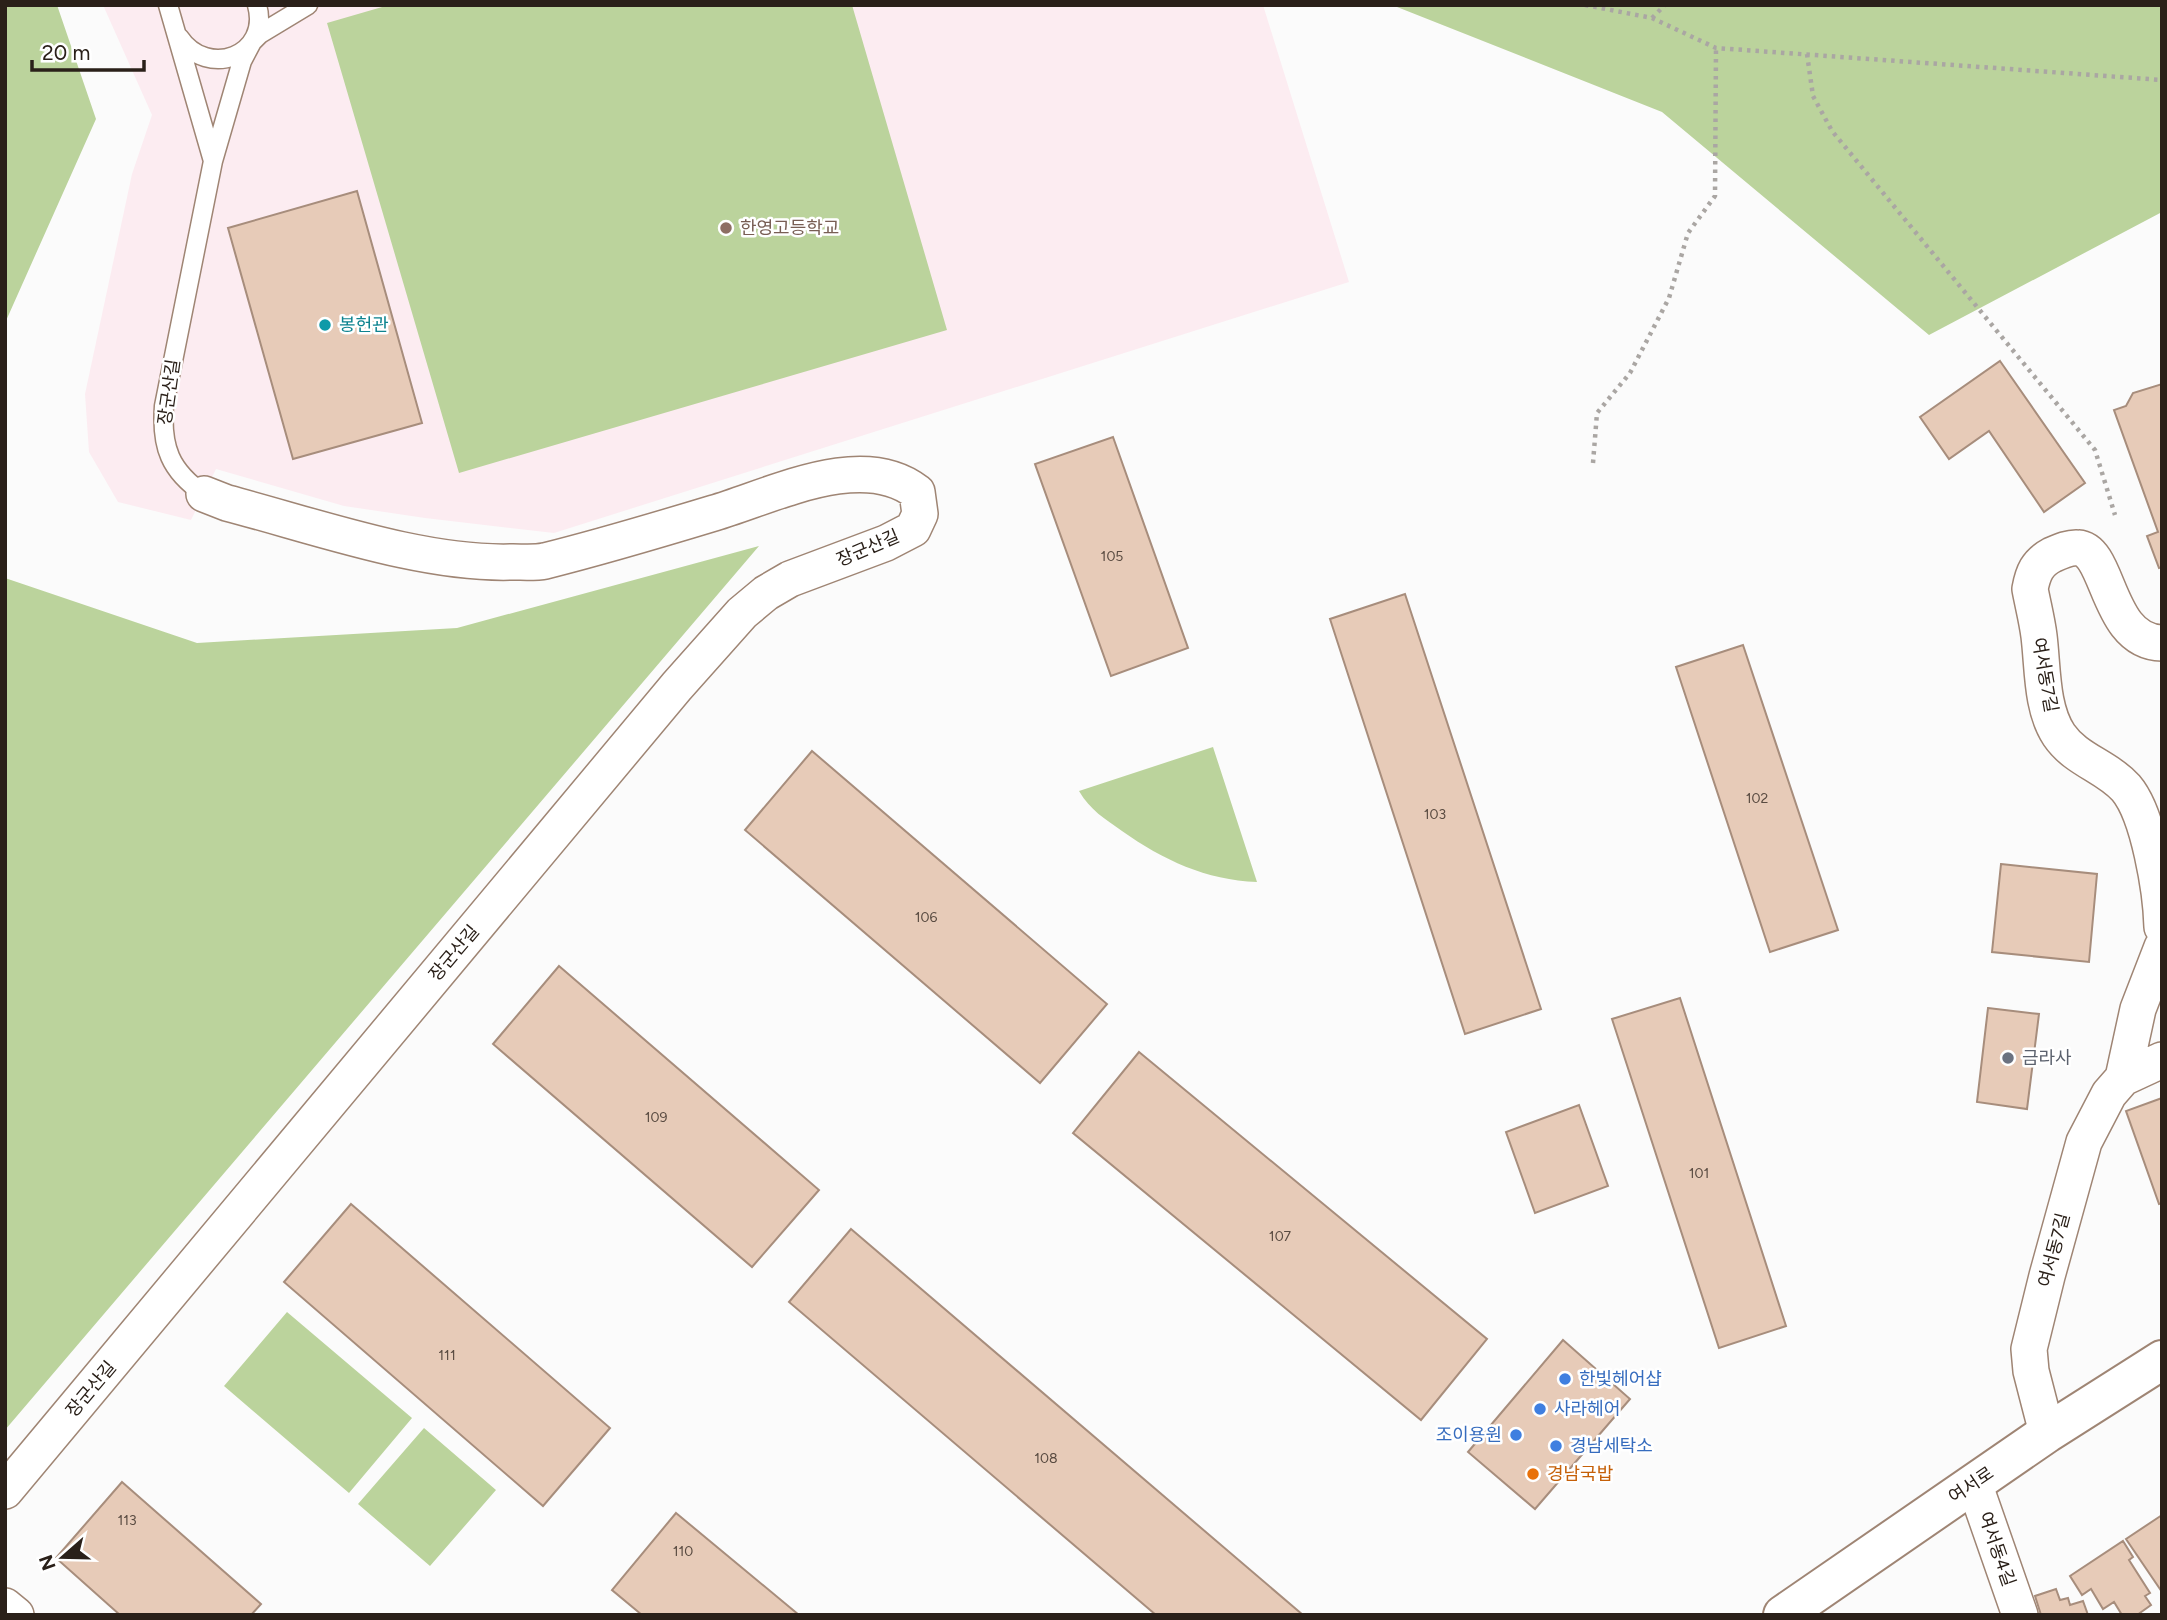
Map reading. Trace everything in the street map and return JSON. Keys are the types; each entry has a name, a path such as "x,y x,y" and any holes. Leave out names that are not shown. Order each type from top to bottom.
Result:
{"street":[{"name":"장군산길","path":"5,1492 677,686 743,613 766,593 790,579 876,547 913,528 920,514 917,492 902,481 864,475 830,477 541,562 481,563 399,548 228,503 204,494"},
{"name":"여서동7길","path":"2162,643 2151,643 2129,627 2115,605 2099,568 2087,551 2078,548 2059,552 2038,565 2033,572 2030,589 2049,709 2058,734 2076,754 2098,766 2126,788 2136,804 2150,845 2161,905 2162,927"},
{"name":"여서동7길","path":"2123,1078 2138,1009 2162,947"},
{"name":"여서동7길","path":"2047,1433 2031,1371 2029,1349 2079,1152 2109,1094 2123,1078 2162,1060"},
{"name":"여서로","path":"1796,1611 1974,1483 2162,1360"},
{"name":"여서동4길","path":"1974,1483 2020,1615"},
{"path":"5,1606 16,1615"}],"lane":[{"path":"168,5 180,39 200,57 214,60 229,59 242,52 260,34 308,5"},
{"path":"176,5 175,26 213,161"},
{"name":"장군산길","path":"204,494 177,470 166,449 162,426 164,406 213,161 242,61 258,28 260,14 257,5"}],"path":[{"path":"1585,5 1652,18 1717,48 2162,80"},
{"path":"1652,18 1665,5"},
{"path":"1593,463 1597,413 1630,373 1669,298 1688,233 1715,196 1717,48"},
{"path":"1807,54 1814,96 1832,131 2095,450 2115,515"}],"shaded area":[{"name":"한영고등학교","path":"103,5 1263,5 1349,282 554,533 344,506 216,469 191,520 118,502 89,452 85,394 132,174 152,115"}],"green space":[{"path":"5,5 57,5 96,119 5,323"},
{"path":"389,5 852,5 947,330 459,473 327,23"},
{"path":"1392,5 2162,5 2162,212 1929,335 1662,112"},
{"path":"759,546 5,1430 5,578 197,643 457,628"},
{"path":"1213,747 1257,882 1203,873 1153,851 1104,818 1088,804 1079,791"},
{"path":"287,1312 412,1418 349,1493 224,1386"},
{"path":"424,1428 496,1490 430,1566 358,1504"}],"building":[{"name":"봉헌관","path":"357,191 422,423 293,459 228,228"},
{"path":"2000,361 2085,483 2044,512 1989,431 1949,459 1920,417"},
{"path":"2162,384 2162,567 2159,568 2147,536 2158,532 2114,410 2126,406 2133,393"},
{"path":"1113,437 1188,648 1111,676 1035,464"},
{"path":"1405,594 1541,1009 1465,1034 1330,619"},
{"path":"1743,645 1838,930 1770,952 1676,667"},
{"path":"812,751 1107,1004 1040,1083 745,830"},
{"path":"2001,864 2097,874 2089,962 1992,952"},
{"path":"559,966 819,1190 752,1267 493,1044"},
{"path":"1680,998 1786,1326 1719,1348 1612,1019"},
{"name":"금라사","path":"1988,1008 2039,1014 2027,1109 1977,1102"},
{"path":"1139,1052 1487,1339 1421,1420 1073,1133"},
{"path":"2162,1098 2162,1203 2159,1204 2126,1111"},
{"path":"1579,1105 1608,1186 1535,1213 1506,1132"},
{"path":"351,1204 610,1428 543,1506 284,1282"},
{"path":"851,1229 1303,1615 1156,1615 789,1302"},
{"path":"1563,1340 1630,1399 1535,1509 1468,1452"},
{"path":"122,1482 261,1604 251,1615 120,1615 56,1558"},
{"path":"676,1513 799,1615 642,1615 612,1590"},
{"path":"2162,1515 2162,1592 2126,1539"},
{"path":"2123,1541 2133,1557 2129,1560 2150,1593 2145,1596 2151,1605 2137,1615 2122,1615 2114,1602 2103,1609 2091,1589 2082,1595 2070,1576"},
{"path":"2056,1589 2060,1600 2068,1598 2070,1605 2083,1601 2088,1615 2041,1615 2035,1596"}],"place":[{"name":"한영고등학교","path":"726,228"},
{"name":"봉헌관","path":"325,325"},
{"name":"금라사","path":"2008,1058"},
{"name":"한빛헤어샵","path":"1565,1379"},
{"name":"사라헤어","path":"1540,1409"},
{"name":"조이용원","path":"1516,1435"},
{"name":"경남세탁소","path":"1556,1446"},
{"name":"경남국밥","path":"1533,1474"}]}
